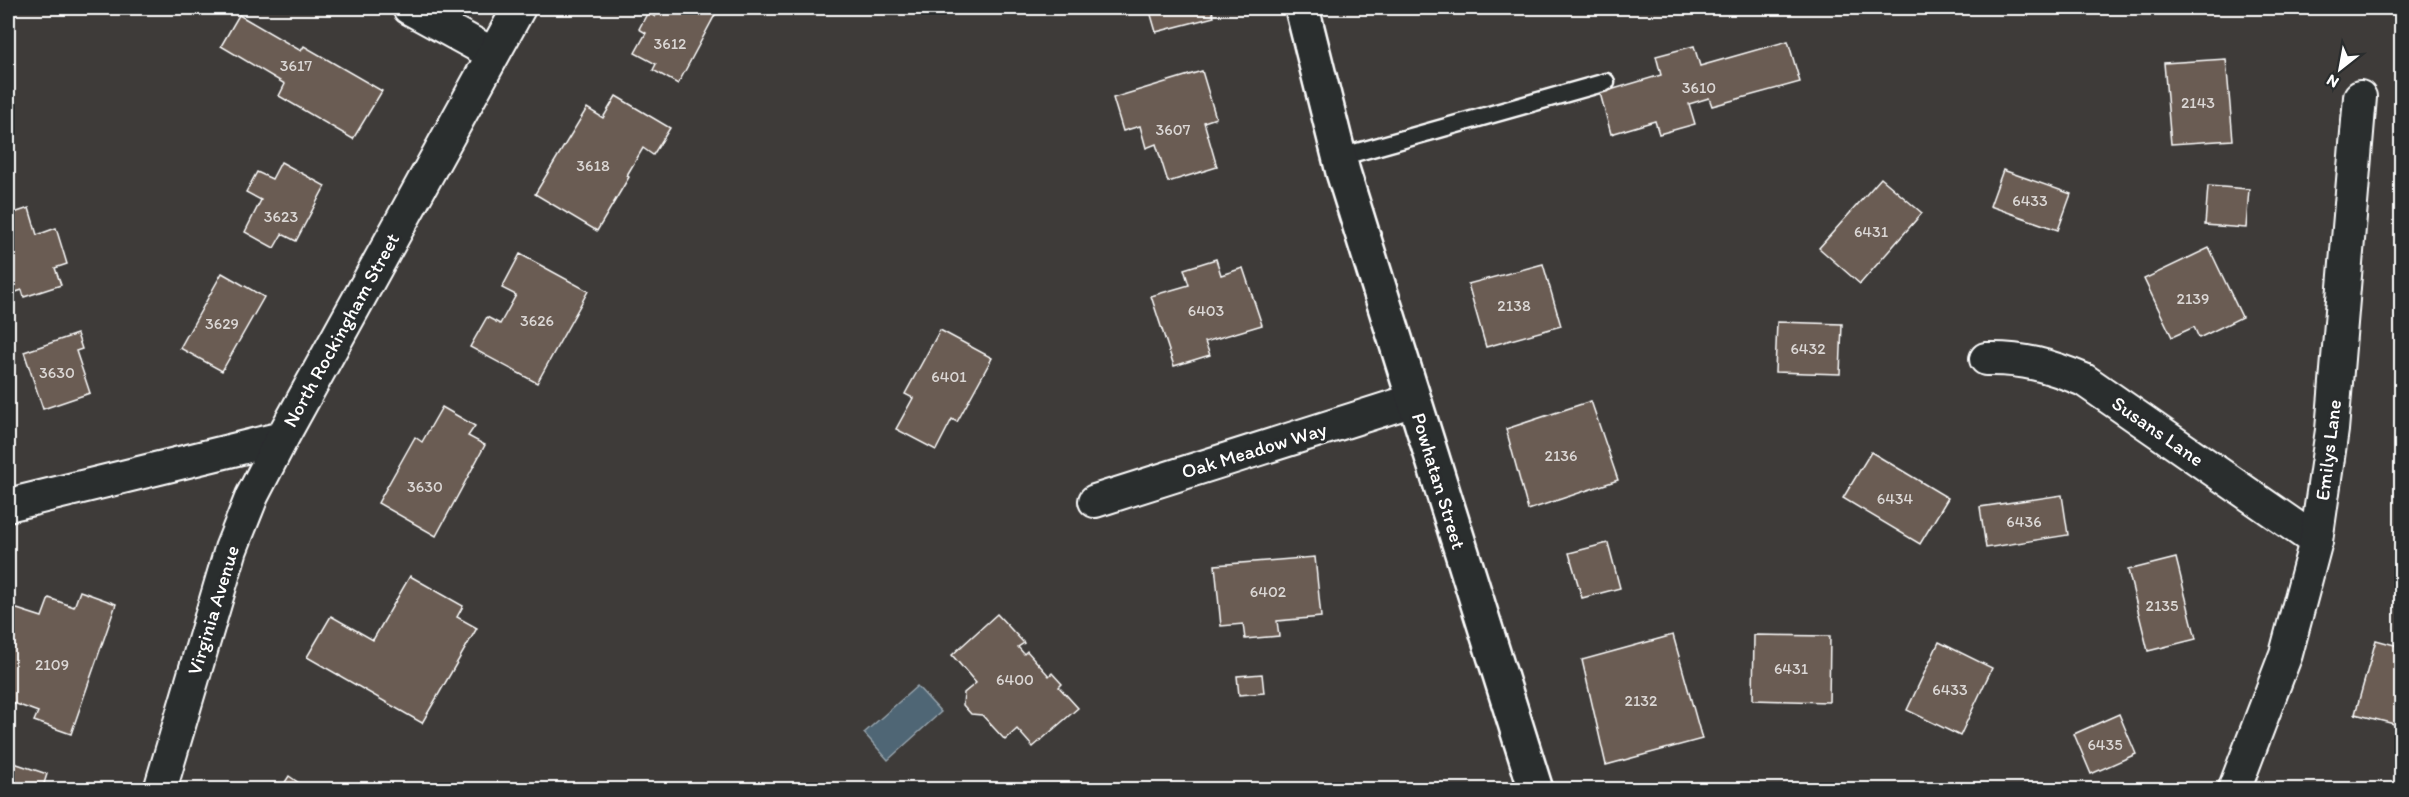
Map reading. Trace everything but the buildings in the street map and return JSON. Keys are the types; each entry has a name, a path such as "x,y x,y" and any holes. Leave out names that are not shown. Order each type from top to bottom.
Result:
{"street":[{"path":"409,8 493,54"},
{"name":"North Rockingham Street","path":"8,505 282,438 519,8"},
{"name":"Powhatan Street","path":"1302,8 1341,165 1536,789"},
{"name":"Emilys Lane","path":"2234,789 2286,654 2316,541 2332,430 2360,97"},
{"name":"Susans Lane","path":"1986,359 2012,359 2050,366 2084,380 2316,541"},
{"name":"Oak Meadow Way","path":"1095,501 1414,400"},
{"name":"Virginia Avenue","path":"160,789 231,549 252,496 282,438"}],"lane":[{"path":"1341,165 1606,82"}],"water":[{"path":"917,686 941,712 888,760 864,733"}]}
